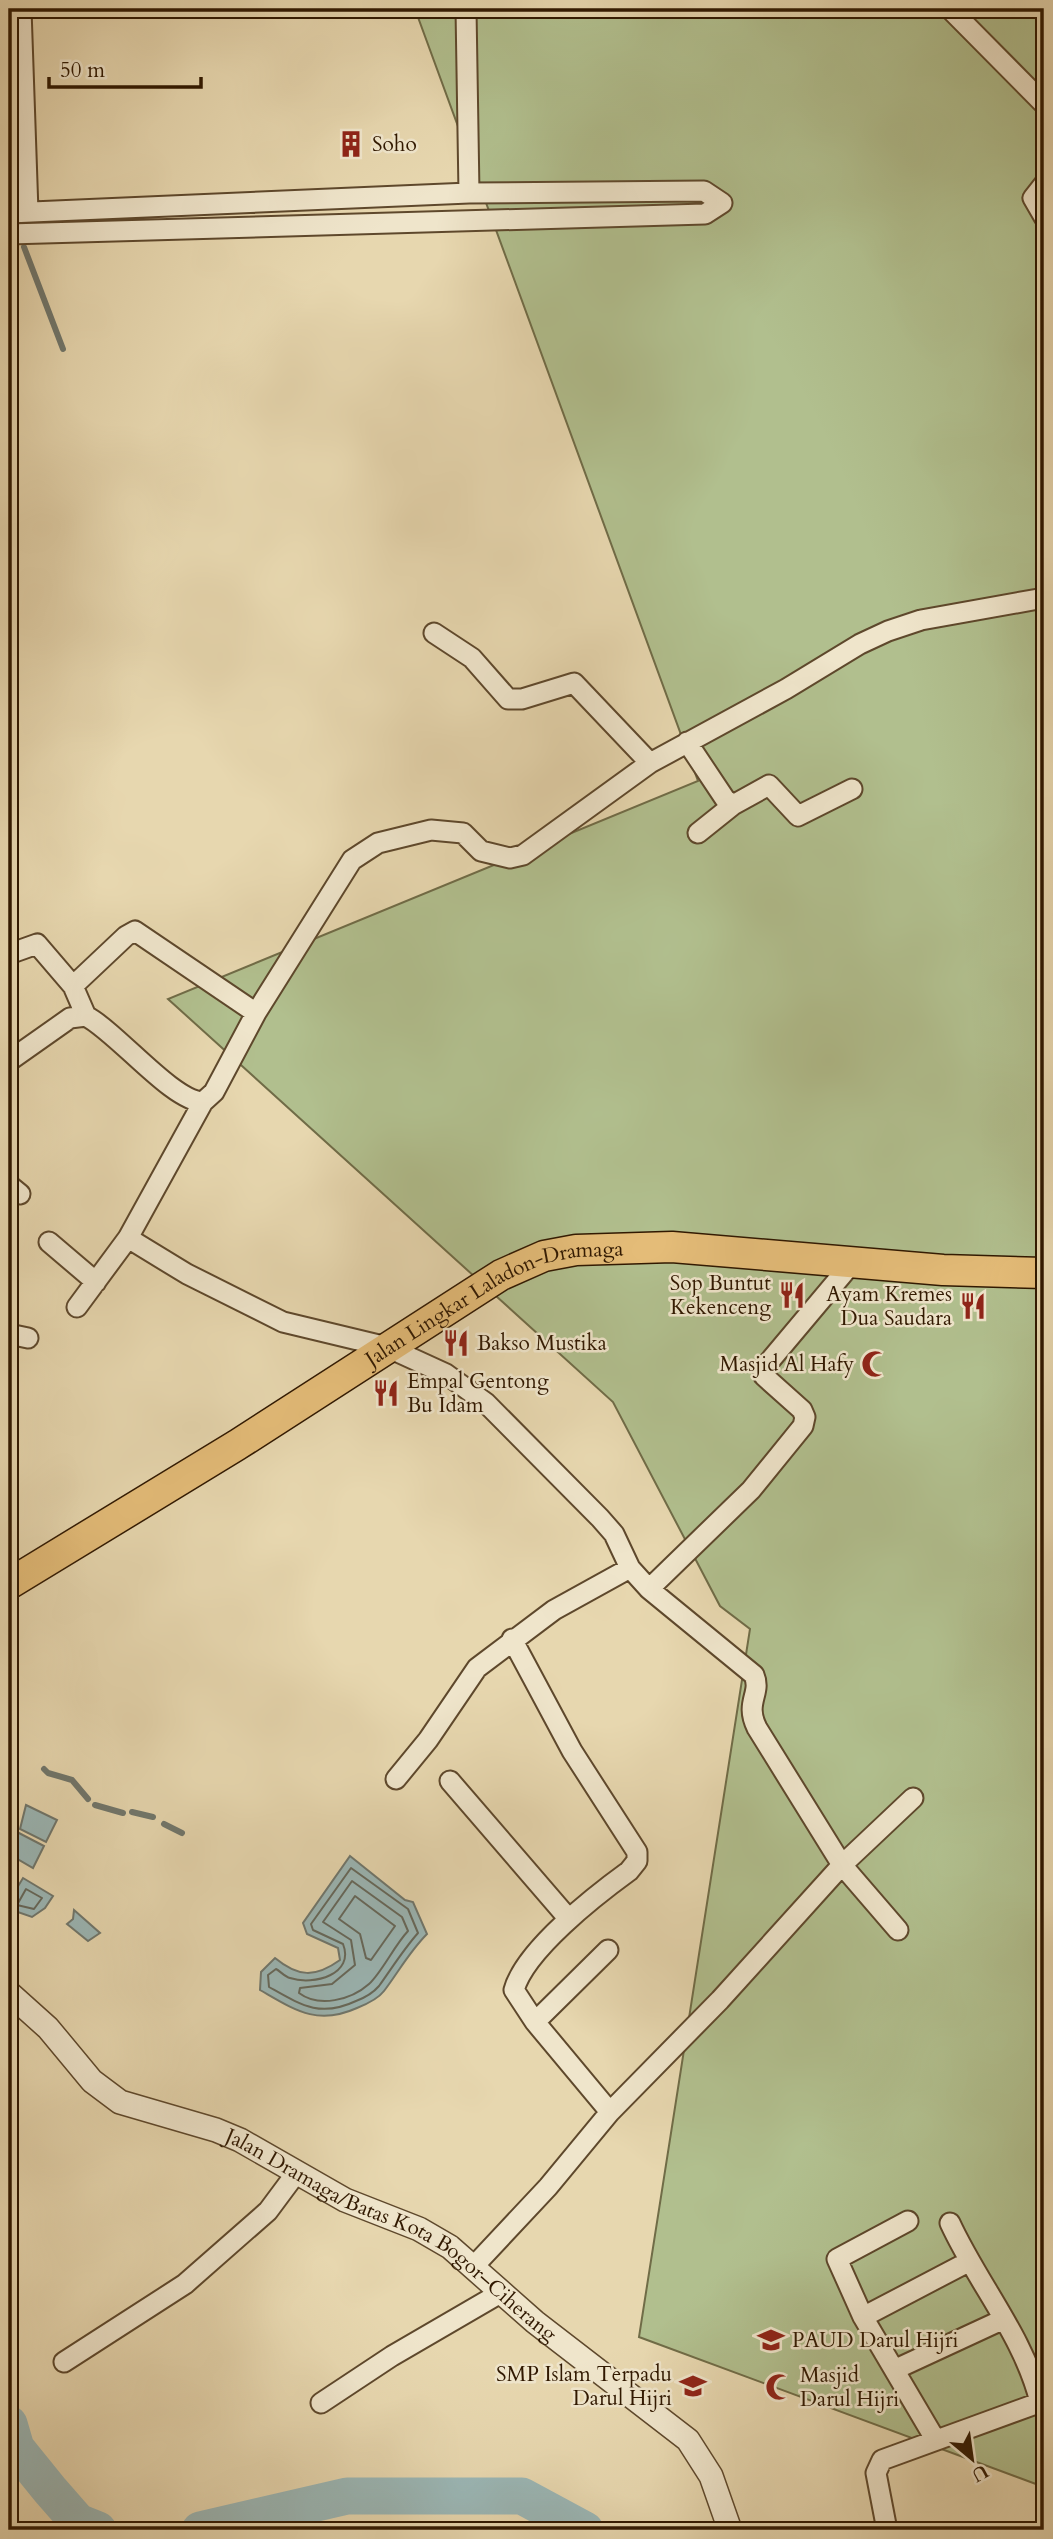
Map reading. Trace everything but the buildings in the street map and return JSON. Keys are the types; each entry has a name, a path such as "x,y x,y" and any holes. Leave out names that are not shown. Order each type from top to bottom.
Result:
{"main road":[{"name":"Jalan Lingkar Laladon-Dramaga","path":"9,1584 237,1445 501,1275 544,1256 576,1250 672,1247 852,1263 1044,1273"}],"street":[{"path":"9,234 705,214 722,203 704,191 469,193 19,212 21,9"},
{"path":"466,9 469,193"},
{"path":"950,9 1044,104"},
{"path":"1044,184 1033,198 1044,217"},
{"path":"77,1307 128,1238 204,1102 214,1092 256,1013 344,871 363,851 397,837 439,830 463,833 481,851 510,858 523,855 546,842 650,764 888,631 921,620 1044,598"},
{"path":"433,633 472,658 508,699 522,699 575,683 650,764"},
{"path":"687,742 725,799 733,805"},
{"path":"698,833 733,805 769,785 798,816 852,789"},
{"path":"72,986 125,936 135,931 256,1013"},
{"path":"9,954 37,944 72,986 86,1016 181,1094 204,1102"},
{"path":"9,1061 70,1018 86,1016"},
{"path":"128,1238 187,1274 282,1322 387,1347 446,1374 486,1403 608,1526 630,1568 649,1589 754,1675 757,1685 750,1709 754,1722 842,1865 898,1930"},
{"path":"49,1242 96,1282"},
{"path":"649,1589 751,1490 803,1426 805,1417 802,1410 764,1376 763,1369 852,1263"},
{"path":"396,1779 428,1740 470,1676 512,1639 554,1610 630,1568"},
{"path":"512,1639 572,1752 637,1852 637,1861 629,1871 568,1918 516,1982 517,1996 535,2022 610,2112"},
{"path":"450,1781 568,1918"},
{"path":"474,2266 501,2241 610,2112 720,2000 842,1865 913,1798"},
{"path":"535,2022 608,1951"},
{"name":"Jalan Dramaga/Batas Kota Bogor–Ciherang","path":"9,1993 48,2028 92,2081 111,2096 141,2110 216,2130 267,2153 357,2205 429,2234 474,2266 535,2322 688,2440 711,2476 730,2530"},
{"path":"64,2362 185,2284 213,2262 268,2211 297,2172"},
{"path":"908,2221 837,2257 863,2317 896,2368 934,2439"},
{"path":"887,2530 877,2466 888,2457 934,2439 1042,2402 1033,2373 1004,2319 968,2262 950,2223"},
{"path":"863,2317 968,2262"},
{"path":"321,2403 392,2356 502,2292"},
{"path":"896,2368 1004,2319"}],"green space":[{"path":"415,9 1044,9 1044,2487 639,2337 750,1629 720,1606 613,1402 168,999 698,781"}],"water":[{"path":"26,1805 57,1820 46,1842 20,1829"},
{"path":"17,1832 44,1846 33,1868 9,1854"},
{"path":"350,1856 405,1900 413,1902 427,1934 375,1999 330,2016 307,2013 260,1990 261,1972 275,1958 291,1969 307,1973 323,1970 340,1960 338,1948 307,1934 303,1923"},
{"path":"23,1878 53,1896 45,1908 32,1917 9,1909 9,1901"},
{"path":"74,1910 100,1933 88,1941 67,1924 73,1919"}],"waterway":[{"path":"24,247 63,349"},
{"path":"44,1769 48,1773 72,1780 88,1799"},
{"path":"95,1805 123,1813"},
{"path":"132,1812 153,1817"},
{"path":"164,1824 182,1833"},
{"path":"9,2424 16,2448 50,2490 78,2522 98,2530"},
{"path":"200,2530 347,2496 522,2496 585,2530"}],"place":[{"name":"Soho","path":"351,144"},
{"name":"Sop Buntut Kekenceng","path":"792,1295"},
{"name":"Ayam Kremes Dua Saudara","path":"973,1306"},
{"name":"Bakso Mustika","path":"456,1343"},
{"name":"Masjid Al Hafy","path":"875,1364"},
{"name":"Empal Gentong Bu Idam","path":"386,1393"},
{"name":"PAUD Darul Hijri","path":"771,2340"},
{"name":"SMP Islam Terpadu Darul Hijri","path":"693,2386"},
{"name":"Masjid Darul Hijri","path":"779,2387"}]}
